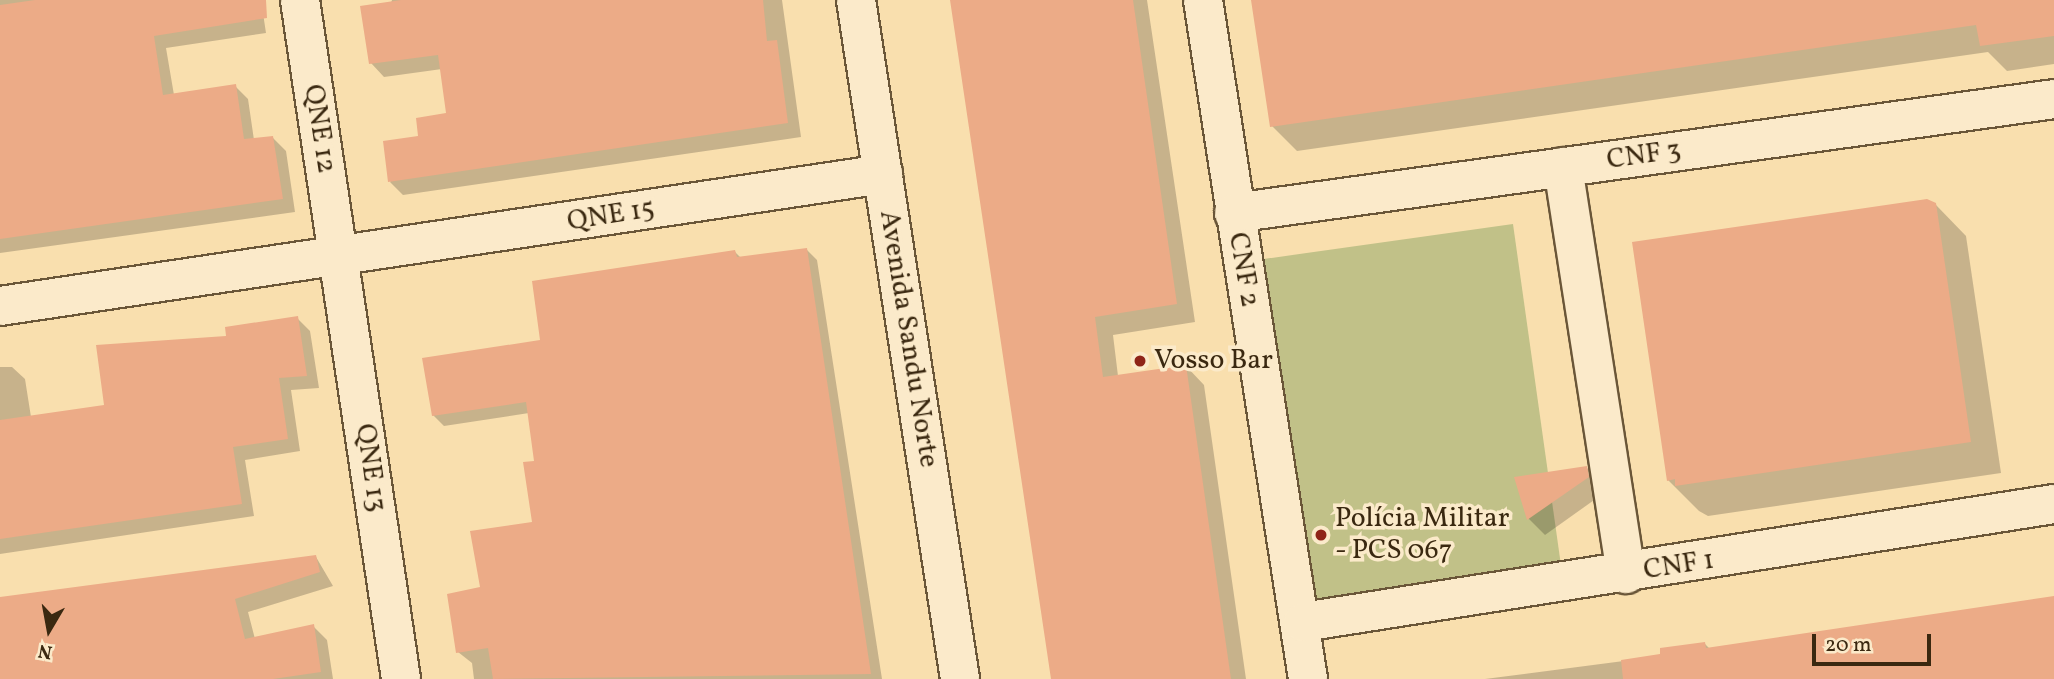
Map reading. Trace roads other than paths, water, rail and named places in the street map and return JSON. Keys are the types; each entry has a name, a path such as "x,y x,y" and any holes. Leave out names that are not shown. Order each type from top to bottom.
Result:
{"street":[{"name":"QNE 12","path":"300,0 339,257"},
{"name":"Avenida Sandu Norte","path":"856,0 960,679"},
{"name":"CNF 2","path":"1203,0 1234,213 1303,622 1308,679"},
{"name":"CNF 3","path":"1234,213 2054,99"},
{"path":"1563,167 1626,574"},
{"name":"QNE 15","path":"0,306 883,174"},
{"name":"QNE 13","path":"339,257 401,679"},
{"name":"CNF 1","path":"1303,622 1626,574 2054,504"}],"place":[{"name":"Vosso Bar","path":"1140,361"},
{"name":"Polícia Militar - PCS 067","path":"1321,535"}]}
